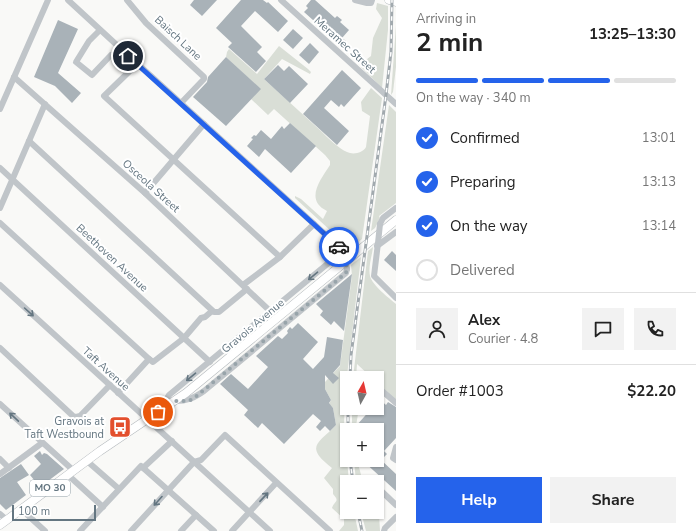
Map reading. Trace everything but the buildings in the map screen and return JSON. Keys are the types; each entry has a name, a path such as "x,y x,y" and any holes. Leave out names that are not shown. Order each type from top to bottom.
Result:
{"main road":[{"path":"390,0 396,2"},
{"name":"Gravois Avenue","path":"3,522 87,461 175,401 396,220"}],"street":[{"path":"0,109 3,94 14,77 48,0"},
{"path":"68,0 136,64 314,224 343,253"},
{"name":"Baisch Lane","path":"127,0 146,23 204,77 204,79 181,104"},
{"name":"Meramec Street","path":"281,0 396,104"},
{"path":"354,0 367,3 372,1"},
{"path":"100,30 89,41 76,62 92,75 111,55"},
{"path":"136,64 104,96 280,257"},
{"name":"Osceola Street","path":"14,77 145,193 271,312"},
{"path":"0,208 45,104"},
{"path":"145,193 204,124"},
{"path":"29,141 214,312 219,312 314,224"},
{"name":"Beethoven Avenue","path":"0,168 210,362"},
{"path":"396,208 383,218 380,224 374,276 396,298"},
{"path":"2,227 153,362 184,338 201,318 205,317 212,310"},
{"path":"378,245 396,232"},
{"name":"Gravois Avenue","path":"158,412 169,395 343,253 347,269 346,273 204,391 188,401 175,401"},
{"name":"Taft Avenue","path":"0,285 270,531"},
{"path":"0,348 73,416 80,416 110,385"},
{"path":"118,393 149,359"},
{"path":"384,392 396,402"},
{"path":"0,404 42,443 102,507"},
{"path":"131,531 194,462 201,460 225,435 330,531"},
{"path":"80,531 141,466 143,468 172,441"},
{"path":"0,474 42,443"},
{"path":"396,446 393,458 396,460"},
{"path":"0,459 10,468"},
{"path":"87,461 119,490"},
{"path":"143,468 214,531"},
{"path":"232,531 276,483"},
{"path":"384,494 396,505"},
{"path":"21,509 45,531"},
{"path":"0,514 3,522"},
{"path":"181,531 196,515"},
{"path":"384,531 396,517"}],"shaded area":[{"path":"377,3 388,6 388,30 382,88 361,67 362,63 371,56 373,38 382,18 376,9"},
{"path":"396,25 396,67 393,92 391,95"},
{"path":"279,46 311,72 310,74 282,59 264,79 333,143 349,153 360,152 366,147 370,116 362,111 361,102 371,88 382,98 362,239 348,251 344,243 295,198 295,196 301,199 323,219 327,211 316,201 315,195 316,189 322,177 330,165 330,161 274,109 268,115 251,99 260,89 226,57 229,49 257,74"},
{"path":"389,105 396,112 396,203 379,216 380,218 375,228 371,231"},
{"path":"373,247 369,269 371,280 396,304 396,400 384,389 384,371 364,371 357,364 356,371 354,371 368,251"},
{"path":"361,257 348,371 340,371 340,415 344,415 344,423 340,423 340,467 348,467 348,475 340,475 340,515 332,508 337,500 333,494 333,489 324,478 332,468 323,461 316,450 319,441 336,425 333,408 329,404 331,400 325,389 325,382 340,366 352,276 351,265"},
{"path":"352,415 358,415 356,423 352,423"},
{"path":"355,467 359,467 361,475 355,475"},
{"path":"344,519 355,519 358,531 339,531 344,525"},
{"path":"363,519 379,519 380,531 366,531"}],"railway":[{"path":"350,371 351,355 391,52 392,0"},
{"path":"348,415 348,423"},
{"path":"351,467 352,475"},
{"path":"359,519 362,531"}],"way so far":[{"path":"158,412 175,401 188,401 204,391 346,273 347,270 343,252 339,247"}],"place":[{"name":"Gravois at Taft Westbound","path":"120,427"}],"route":[{"path":"128,56 339,247"}]}
